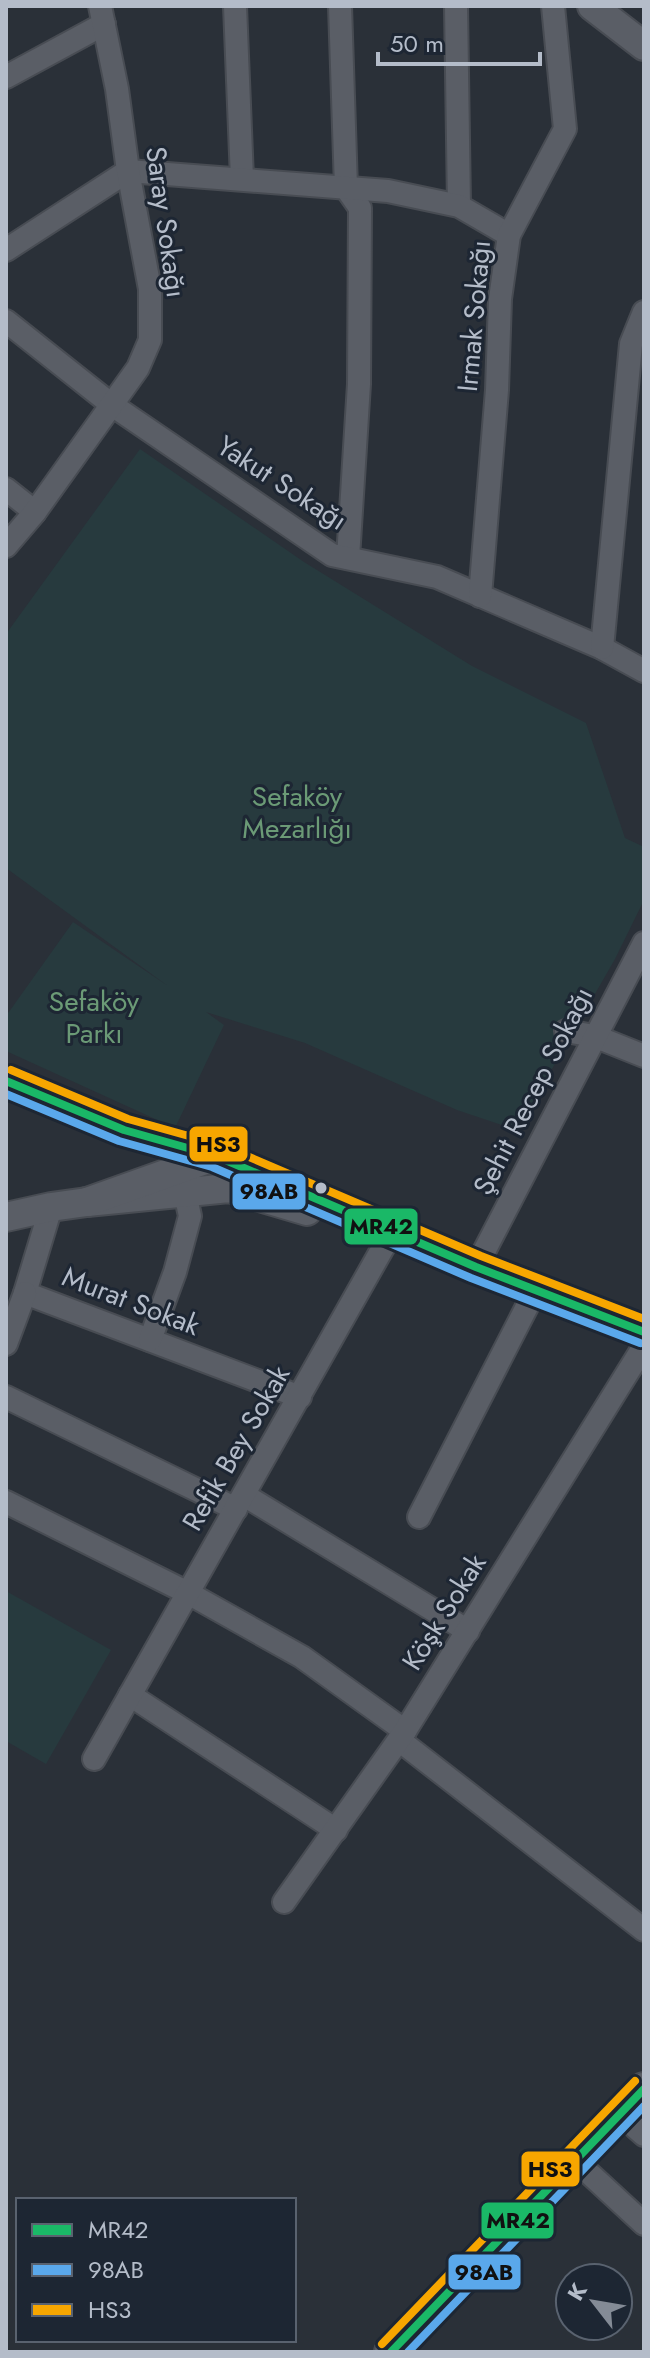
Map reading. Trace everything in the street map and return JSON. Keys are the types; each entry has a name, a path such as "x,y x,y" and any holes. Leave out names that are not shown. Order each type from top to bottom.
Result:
{"main road":[{"path":"391,2352 644,2089"},
{"path":"416,2352 641,2127"}],"street":[{"path":"235,6 242,179"},
{"path":"340,6 346,188 360,208 359,384 348,558"},
{"path":"456,6 459,206"},
{"name":"Irmak Sokağı","path":"480,596 497,390 500,299 509,235 565,129 553,6"},
{"path":"592,6 644,46"},
{"path":"6,77 102,15"},
{"name":"Saray Sokağı","path":"6,546 35,512 138,368 150,340 150,289 102,15"},
{"path":"6,250 128,171 388,191 459,206 509,235"},
{"path":"602,648 637,348 644,312"},
{"name":"Yakut Sokağı","path":"6,321 112,405 332,555 437,577 602,648 644,671"},
{"path":"6,489 35,512"},
{"name":"Şehit Recep Sokağı","path":"476,1267 644,943"},
{"path":"566,1031 594,1036 644,1056"},
{"path":"6,1081 124,1130 216,1156 476,1267 644,1332"},
{"path":"87,1202 216,1156"},
{"path":"6,1217 87,1202 229,1188 329,1218 393,1230"},
{"path":"150,1340 175,1272 190,1216 185,1193"},
{"name":"Murat Sokak","path":"51,1207 25,1293 300,1397"},
{"name":"Refik Bey Sokak","path":"94,1759 393,1230"},
{"path":"419,1517 536,1289"},
{"path":"6,1344 25,1293"},
{"name":"Köşk Sokak","path":"284,1902 402,1735 644,1346"},
{"path":"6,1397 240,1502 468,1631"},
{"path":"6,1502 188,1593 302,1657 644,1930"},
{"path":"130,1695 336,1830"},
{"path":"591,2175 644,2224"}],"green space":[{"name":"Sefaköy Mezarlığı","path":"140,449 304,562 472,666 586,723 625,838 644,847 644,900 615,959 517,1130 457,1110 305,1043 206,1012 224,1025 175,1128 6,1051 6,1016 73,922 168,986 6,868 6,634"},
{"path":"6,1591 111,1650 46,1764 6,1741"}],"transit line":[{"name":"HS3","path":"11,1070 128,1119 221,1145 481,1256 644,1319"},
{"name":"MR42","path":"6,1081 124,1130 216,1156 476,1267 644,1332"},
{"name":"98AB","path":"6,1094 119,1141 212,1167 471,1278 640,1343"},
{"name":"HS3","path":"382,2344 635,2081"},
{"name":"MR42","path":"391,2352 644,2089"},
{"name":"98AB","path":"408,2352 644,2106"}],"park label":[{"name":"Sefaköy Parkı","path":"94,1017"}]}
